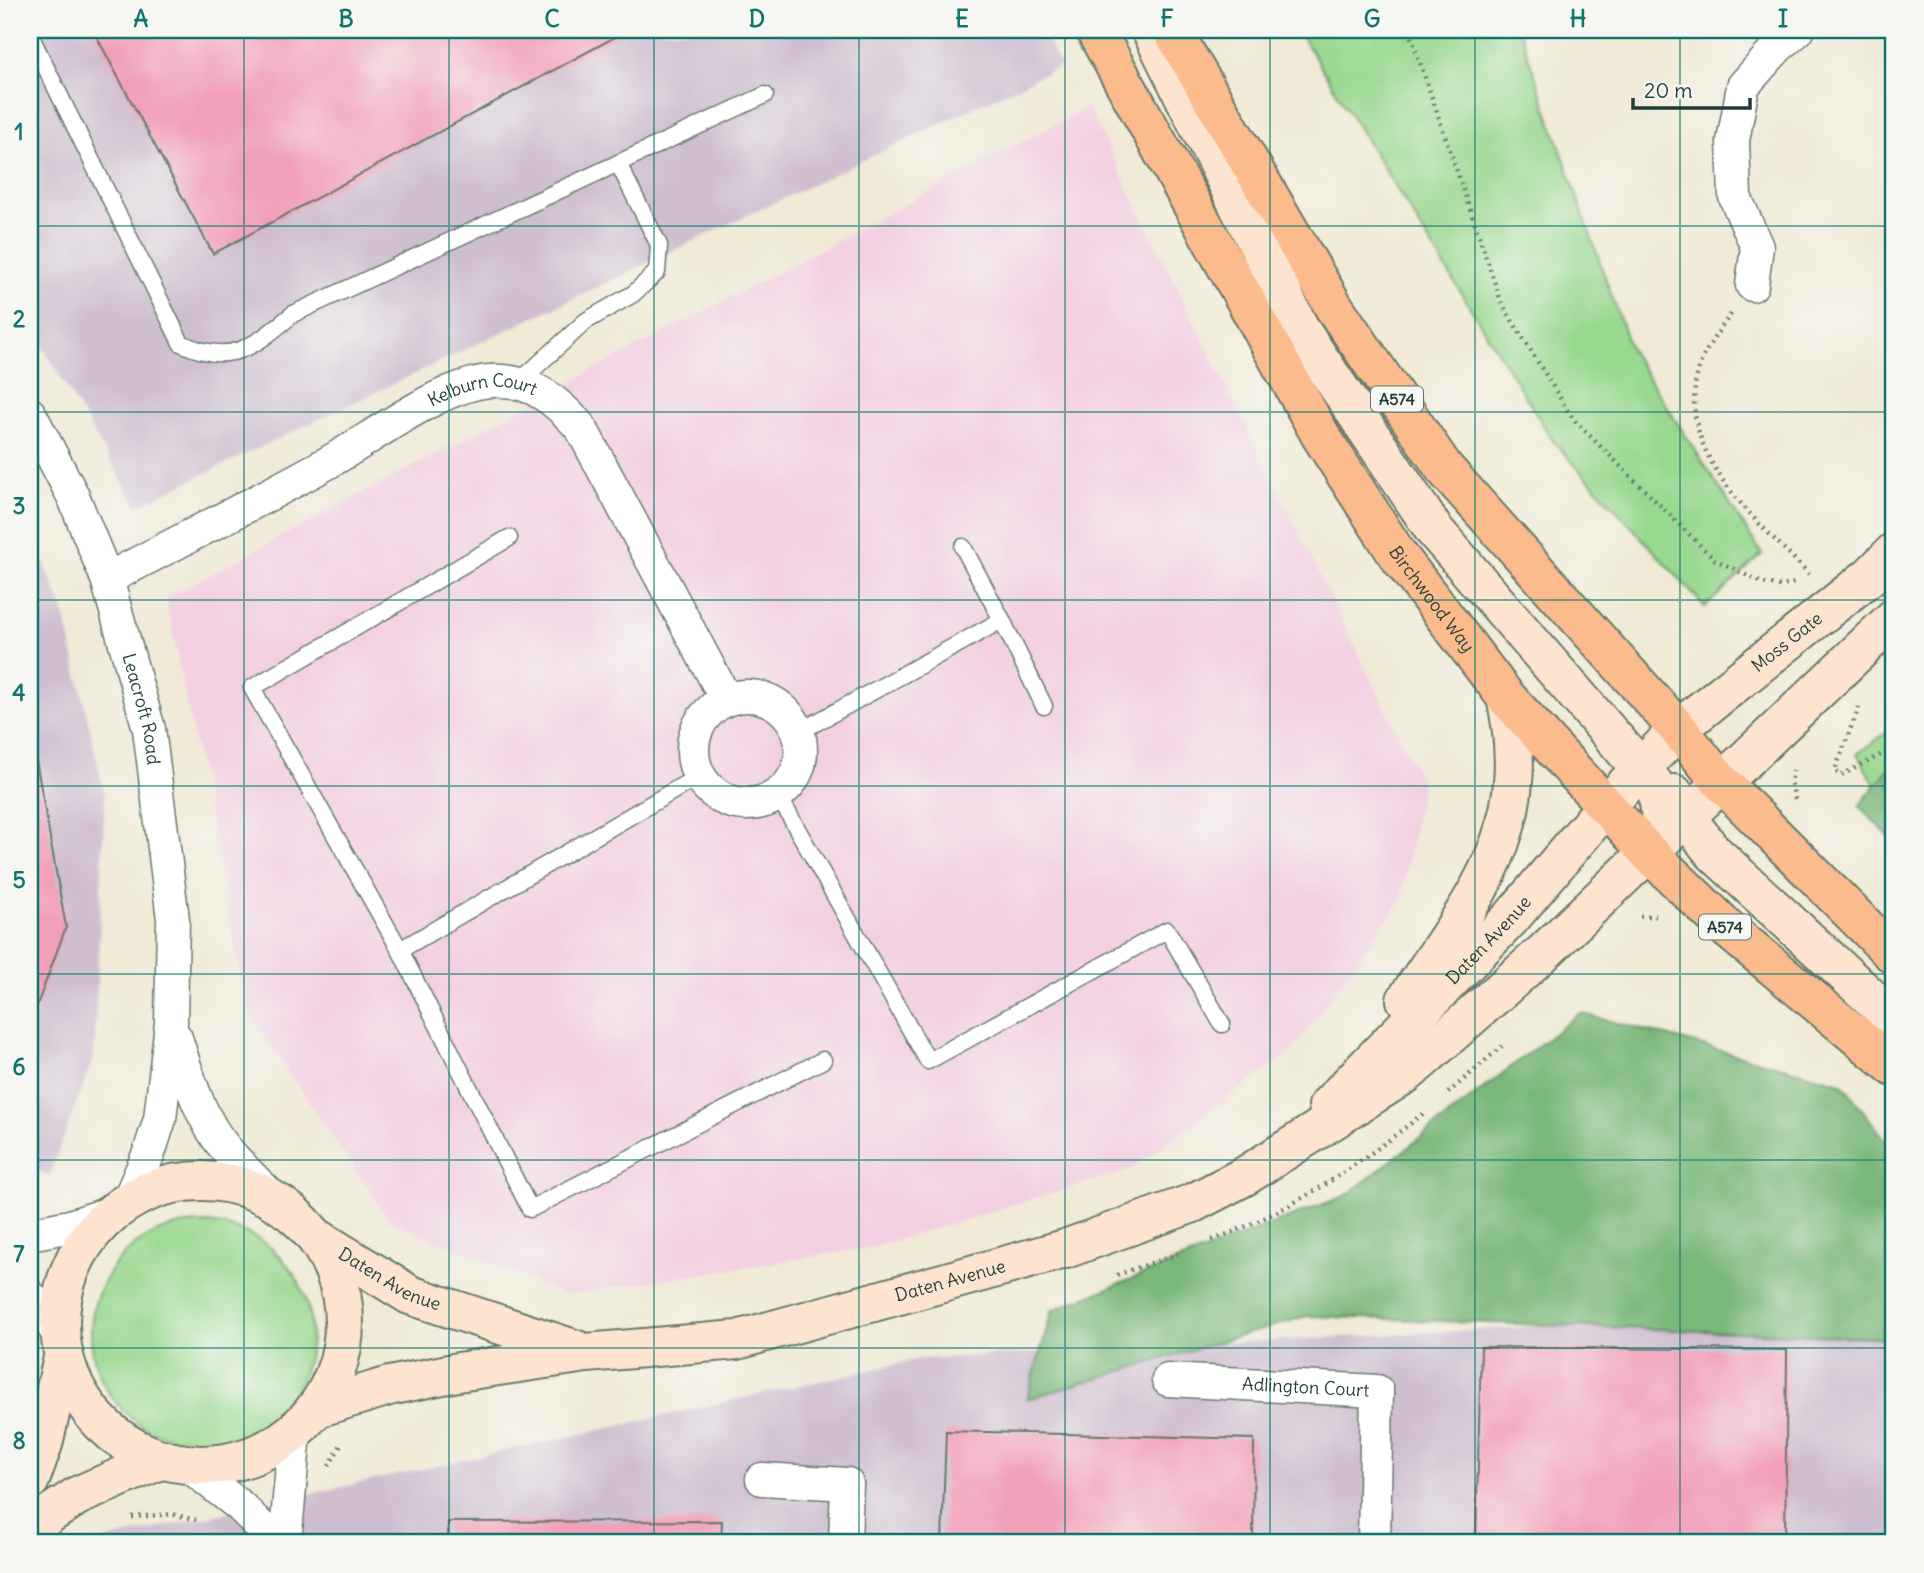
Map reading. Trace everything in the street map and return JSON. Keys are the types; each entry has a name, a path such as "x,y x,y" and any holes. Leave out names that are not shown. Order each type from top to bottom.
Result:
{"main road":[{"name":"Birchwood Way","path":"1095,30 1321,436 1397,554 1506,697 1649,853 1747,947 1894,1067"},
{"name":"A574","path":"1172,30 1334,307 1444,468 1678,729 1722,783 1894,955"}],"street":[{"name":"A574","path":"1151,30 1308,342 1434,530 1653,783 1660,800 1662,819 1658,838 1649,853"},
{"path":"1752,285 1757,247 1735,197 1733,141 1743,86 1778,47 1798,30"},
{"name":"Kelburn Court","path":"107,579 329,462 444,395 471,384 519,382 541,392 562,407 581,428 726,699"},
{"name":"Leacroft Road","path":"30,414 73,496 107,579 149,729 173,919 171,1023 160,1119 120,1206"},
{"name":"Moss Gate","path":"1678,729 1870,576 1894,552"},
{"path":"1722,783 1819,686 1894,618"},
{"path":"743,695 761,697 777,704 790,716 799,732 802,749 799,767 790,782 778,794 762,802 743,804 726,800 710,790 699,776 693,759 693,740 699,723 711,709 726,699 743,695"},
{"path":"1357,1075 1480,890 1502,843 1511,812 1515,774 1512,725 1506,697"},
{"name":"A574","path":"1678,729 1669,746 1669,780 1686,817 1713,852 1759,897 1894,1019"},
{"name":"Daten Avenue","path":"1293,1143 1511,918 1605,807 1678,729"},
{"name":"Daten Avenue","path":"174,1463 227,1464 263,1452 306,1420 389,1386 447,1374 586,1353 737,1340 1065,1249 1193,1203 1245,1176 1407,1073 1543,953 1722,783"},
{"name":"Leacroft Road","path":"171,1023 190,1085 206,1120 224,1147 275,1200"},
{"path":"30,1234 70,1226 163,1185 202,1180 239,1185 275,1200 298,1217 317,1238 338,1279 345,1323 338,1368 306,1420 285,1543"},
{"path":"30,1479 44,1444 61,1346 63,1288 82,1246 120,1206"},
{"name":"Daten Avenue","path":"317,1238 410,1295 586,1353"},
{"path":"30,1296 61,1346 83,1403 99,1421 116,1438 174,1463 240,1506 277,1543"},
{"name":"Adlington Court","path":"1168,1380 1377,1391 1374,1543"},
{"path":"30,1528 78,1496 174,1463"},
{"path":"762,1479 847,1484 845,1543"}],"lane":[{"path":"30,35 181,343 204,354 234,353 252,348 293,314 765,95"},
{"path":"519,382 586,321 633,294 657,272 659,245 618,163"},
{"path":"509,538 252,688 400,950 530,1209 822,1060"},
{"path":"963,547 1044,706"},
{"path":"799,732 1002,620"},
{"path":"400,950 699,776"},
{"path":"778,794 928,1061 1167,930 1222,1024"}],"path":[{"path":"1409,30 1502,304 1573,419 1714,559 1762,583 1782,586 1812,577 1723,483 1703,446 1694,410 1697,375 1711,341 1752,285"},
{"path":"1863,696 1835,770 1840,776 1894,748"},
{"path":"121,1520 150,1514 172,1514 202,1523"}],"shaded area":[{"path":"30,30 1041,30 1061,66 137,506 30,326"},
{"path":"1088,107 1422,782 1401,900 1292,1051 1130,1170 874,1247 565,1295 390,1221 248,1013 166,598"},
{"path":"30,528 63,608 105,796 94,1056 49,1176 30,1167"},
{"path":"1894,1308 1894,1543 90,1543 919,1359"}],"green space":[{"path":"1298,30 1519,30 1631,351 1762,554 1705,607 1553,441"},
{"path":"1894,727 1894,817 1857,754"},
{"path":"1894,762 1894,842 1859,806"},
{"path":"1580,1013 1842,1083 1894,1151 1894,1338 1307,1316 1027,1399 1052,1310 1347,1195"},
{"path":"190,1223 212,1223 243,1231 262,1241 279,1255 293,1272 303,1291 311,1333 303,1375 293,1394 279,1411 262,1425 243,1435 212,1443 190,1443 149,1430 131,1418 116,1403 99,1375 91,1344 91,1322 104,1281 116,1263 131,1248 159,1231"}],"building":[{"path":"93,30 628,30 213,254"},
{"path":"30,727 66,927 30,1024"},
{"path":"1481,1347 1787,1350 1785,1543 1476,1543"},
{"path":"946,1431 1254,1439 1253,1543 942,1543"},
{"path":"722,1521 721,1543 448,1543 448,1522"}]}
